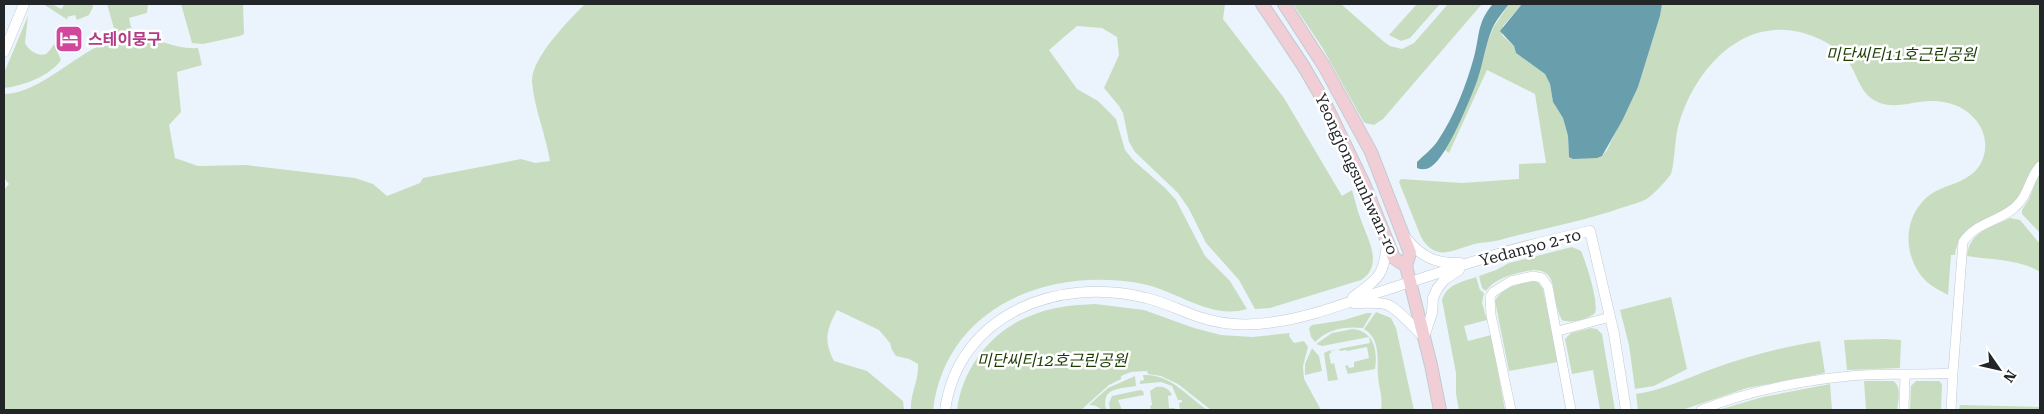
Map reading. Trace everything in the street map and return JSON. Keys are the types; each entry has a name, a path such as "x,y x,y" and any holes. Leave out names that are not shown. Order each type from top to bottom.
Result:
{"main road":[{"name":"Yeongjongsunhwan-ro","path":"1262,4 1304,67 1326,105 1364,184 1394,258 1406,266"},
{"name":"Yeongjongsunhwan-ro","path":"1284,4 1324,66 1368,146 1404,235 1410,253 1406,266 1440,410"}],"street":[{"path":"4,52 24,4"},
{"path":"1951,410 1963,242 1974,229 2015,208 2025,195 2040,166"},
{"name":"Yedanpo 2-ro","path":"946,410 947,397 954,378 974,344 1000,319 1038,300 1085,292 1109,292 1146,298 1215,321 1257,324 1276,322 1524,247 1590,230 1610,317 1626,410"},
{"path":"1404,235 1417,251 1431,260 1442,263 1470,263"},
{"path":"1346,302 1379,277 1385,263 1387,241"},
{"path":"1346,302 1388,305 1399,311 1404,319 1424,337 1432,313 1433,298 1437,289 1444,280 1470,263"},
{"path":"1511,410 1491,315 1490,297 1493,292 1511,281 1533,276 1542,278 1548,287 1558,330 1571,410"},
{"path":"1558,330 1610,317"},
{"path":"1701,410 1760,391 1800,383 1851,376 1953,373"},
{"path":"1904,410 1905,375"}],"green space":[{"path":"43,4 52,4 61,9 65,4 92,4 93,7 89,15 77,20 75,15 67,17 68,20"},
{"path":"107,4 148,4 147,13 129,18 132,32 115,32"},
{"path":"181,4 243,4 244,34 203,44 192,43"},
{"path":"585,4 1225,4 1223,19 1284,98 1342,196 1352,190 1370,244 1373,260 1372,267 1361,280 1270,308 1255,309 1239,280 1206,243 1189,209 1178,193 1135,152 1129,142 1123,113 1104,88 1119,55 1117,37 1102,28 1077,26 1049,50 1077,89 1098,101 1116,119 1125,150 1133,160 1176,200 1205,256 1230,281 1247,309 1220,311 1143,284 1108,280 1072,281 1039,289 1008,301 980,320 958,344 942,374 933,410 911,410 918,364 909,359 896,356 890,343 879,330 837,310 829,329 827,341 834,361 867,371 903,401 904,410 4,410 4,190 9,184 4,178 4,94 32,87 102,44 116,39 128,37 149,38 177,46 198,48 202,65 177,72 181,112 169,125 175,158 198,166 246,165 355,178 373,184 387,196 420,183 423,178 521,159 535,163 550,161 533,92 533,72 552,40"},
{"path":"1293,4 1341,4 1383,41 1390,46 1402,49 1414,43 1448,4 1482,4 1383,119 1374,125 1363,121 1322,47"},
{"path":"1417,4 1440,4 1410,38 1401,41 1389,35"},
{"name":"미단씨티11호근린공원","path":"1509,4 1522,4 1503,26 1502,35 1514,46 1516,53 1545,74 1550,84 1553,102 1563,118 1568,136 1569,157 1602,156 1607,150 1638,87 1662,4 2040,4 2040,161 2033,170 2024,192 2017,201 2009,208 1980,222 1964,234 1955,255 1951,255 1948,295 1925,280 1918,271 1910,251 1908,240 1909,228 1912,218 1925,199 1940,189 1966,178 1979,166 1985,150 1985,141 1979,125 1965,110 1949,103 1925,101 1886,105 1873,100 1863,90 1847,60 1833,47 1804,33 1775,30 1757,33 1724,51 1699,80 1689,97 1682,115 1677,132 1671,174 1648,198 1593,217 1500,240 1479,243 1448,252 1434,250 1421,237 1399,182 1401,179 1462,183 1519,179 1519,164 1546,163 1535,94 1487,70 1449,153 1445,150 1476,83 1493,28"},
{"path":"28,16 26,46 34,52 43,55 54,44 61,60 50,71 36,79 4,88 4,73"},
{"path":"2040,172 2040,233 2022,214 2022,210 2029,199"},
{"path":"2010,218 2020,220 2040,244 2040,272 2014,262 1967,256 1972,241 1982,231"},
{"path":"1572,247 1581,251 1594,291 1595,313 1588,317 1575,321 1562,320 1552,281 1548,275 1541,271 1511,275 1495,282 1486,291 1482,288 1479,276 1509,263"},
{"path":"1476,277 1480,290 1484,293 1482,303 1487,320 1464,326 1468,341 1491,335 1505,410 1459,410 1456,394 1456,373 1442,300 1447,290 1451,287"},
{"path":"1537,281 1543,289 1558,362 1509,371 1495,301 1507,289 1519,284"},
{"path":"1671,297 1687,369 1654,386 1635,389 1629,345 1620,310"},
{"name":"미단씨티12호근린공원","path":"1095,304 1144,310 1194,328 1221,335 1252,337 1290,333 1289,336 1294,343 1304,341 1308,347 1303,366 1304,379 1321,410 1211,410 1178,384 1161,376 1148,374 1147,371 1131,372 1121,376 1121,379 1109,385 1081,410 957,410 965,380 972,366 981,353 1003,331 1030,316 1046,310"},
{"path":"1376,312 1391,318 1396,328 1414,410 1381,410 1382,400 1376,344 1364,329"},
{"path":"1372,313 1363,328 1337,329 1325,334 1315,342 1311,337 1309,328 1312,325 1344,320"},
{"path":"1591,328 1597,329 1602,334 1615,410 1600,410 1593,370 1572,374 1565,339 1571,333"},
{"path":"1353,329 1369,337 1322,346 1316,344 1332,333"},
{"path":"1369,337 1375,349 1375,369 1348,374 1345,366 1348,365 1349,368 1354,367 1354,362 1369,358 1367,347 1347,351 1340,351 1339,349 1331,351 1329,354 1331,364 1334,363 1338,380 1328,381 1324,353 1328,351 1370,343"},
{"path":"1844,340 1901,340 1900,368 1847,370"},
{"path":"1820,341 1825,373 1747,388 1682,410 1638,410 1636,394 1665,387 1752,356"},
{"path":"1312,348 1319,356 1322,371 1305,375 1305,364"},
{"path":"1143,375 1153,375 1170,382 1208,410 1180,410 1179,403 1182,400 1178,400 1172,386 1161,382 1140,384 1140,381 1144,380"},
{"path":"1135,376 1136,386 1113,390 1109,393 1105,402 1106,410 1089,405 1108,388"},
{"path":"1864,381 1893,381 1896,383 1899,394 1897,410 1866,410"},
{"path":"1916,381 1939,381 1942,384 1941,410 1910,410 1911,386"},
{"path":"1830,384 1832,410 1718,410 1763,397"},
{"path":"1156,387 1163,387 1169,391 1172,395 1168,396 1169,408 1175,408 1175,410 1151,410 1150,391"},
{"path":"1143,391 1144,395 1118,400 1122,410 1110,410 1109,403 1112,396"},
{"path":"1960,405 2040,407 2040,410 1959,410"}],"water":[{"path":"1493,4 1509,4 1492,29 1477,81 1458,127 1438,160 1432,166 1423,169 1417,168 1417,162 1437,142 1454,112 1471,68 1484,17"},
{"path":"1522,4 1662,4 1638,87 1622,121 1602,156 1573,159 1569,157 1568,136 1563,118 1553,102 1550,84 1545,74 1516,53 1514,46 1500,31"}],"place":[{"name":"스테이뭉구","path":"69,39"}]}
